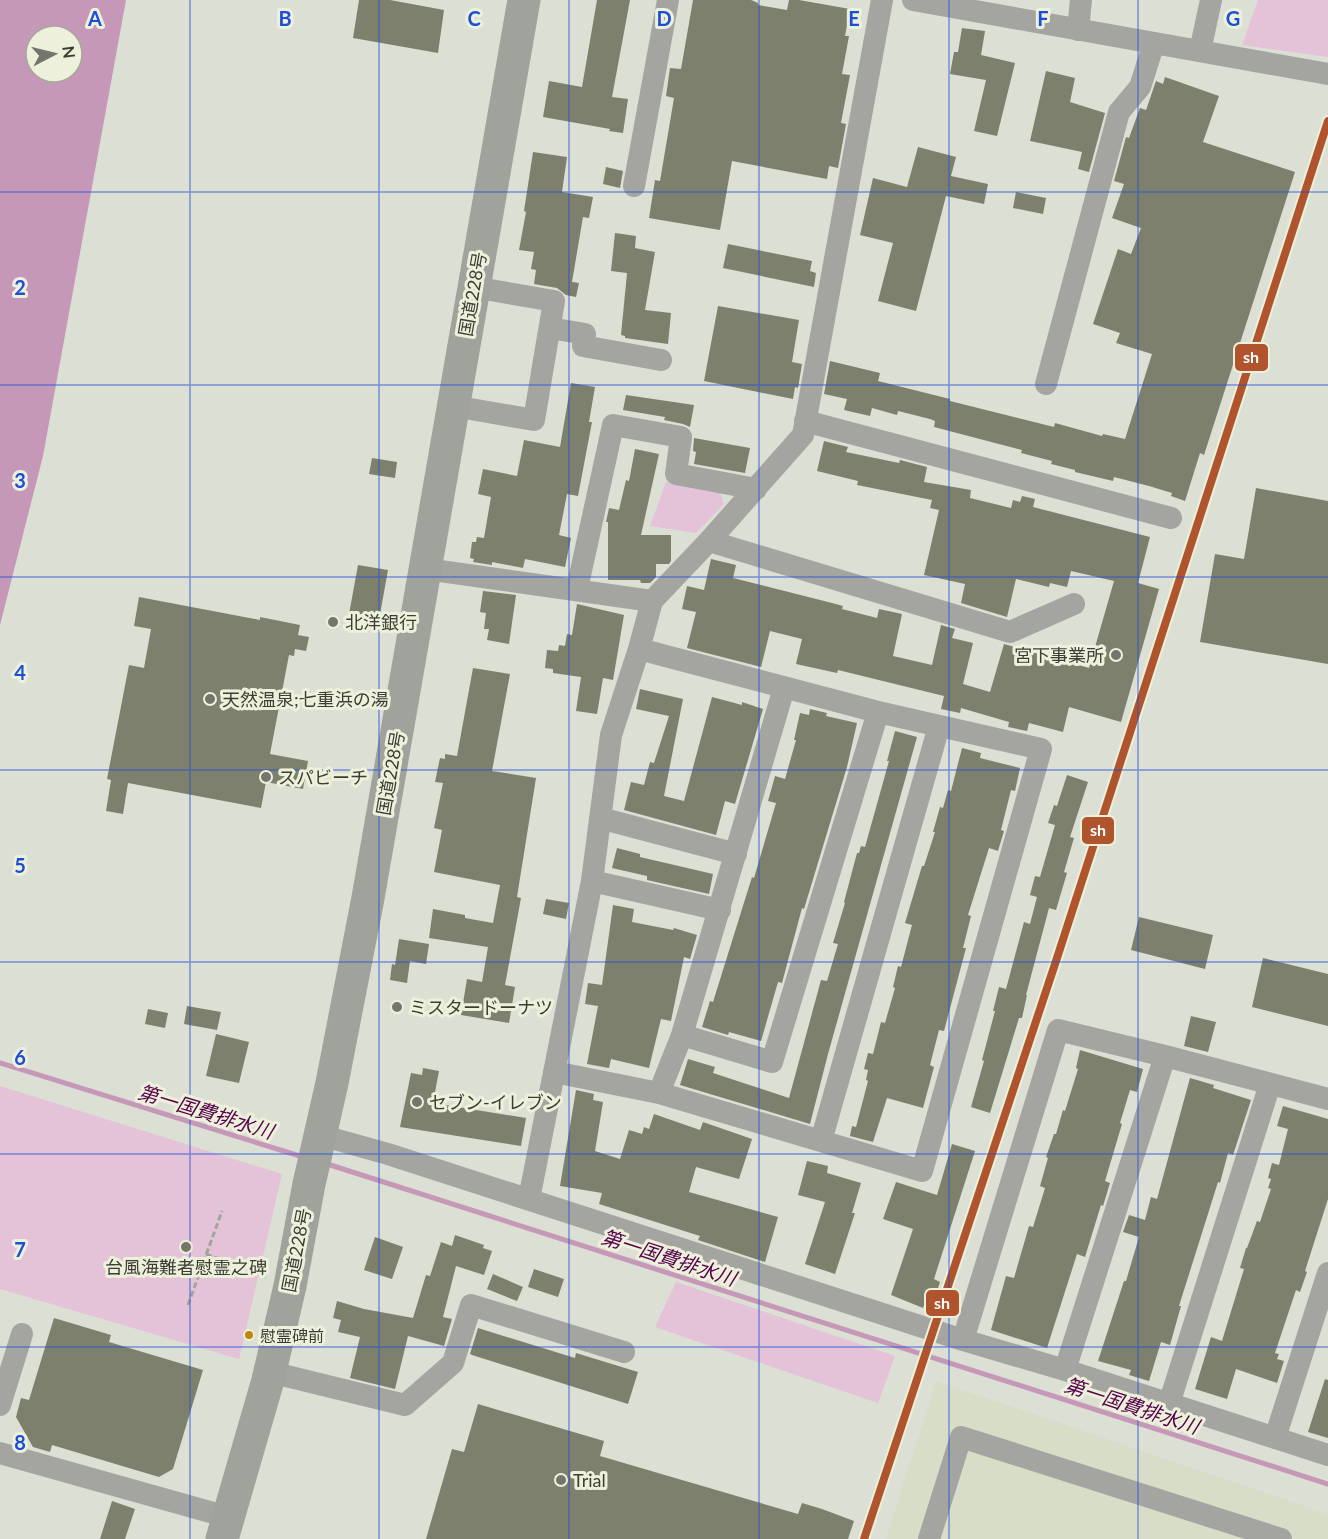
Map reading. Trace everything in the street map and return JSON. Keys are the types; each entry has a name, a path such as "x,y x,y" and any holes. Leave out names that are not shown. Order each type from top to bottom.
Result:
{"highway":[{"name":"国道228号","path":"225,1528 270,1372 290,1286 368,898 524,0"}],"street":[{"path":"634,186 668,0"},
{"path":"529,1199 592,881 611,735 639,650 652,601 803,435 882,0"},
{"path":"913,0 1328,74"},
{"path":"1078,30 1082,0"},
{"path":"1200,51 1211,0"},
{"path":"1046,384 1119,112 1140,87 1154,43"},
{"path":"453,406 534,420 550,328 554,301 473,287"},
{"path":"550,328 585,334 583,346 661,360"},
{"path":"806,421 1171,518"},
{"path":"577,589 613,425 681,438 676,474 756,489"},
{"path":"709,541 1010,632 1074,604"},
{"path":"426,568 652,601"},
{"path":"554,1072 658,1093 922,1171 1041,749 878,712 639,650"},
{"path":"658,1093 682,1035 784,688"},
{"path":"682,1035 772,1062 878,712"},
{"path":"820,1141 939,726"},
{"path":"600,818 736,854"},
{"path":"592,881 720,910"},
{"path":"963,1340 1058,1030 1328,1099"},
{"path":"1065,1370 1165,1056"},
{"path":"1169,1404 1270,1084"},
{"path":"319,1141 388,1154 1328,1455"},
{"path":"1275,1438 1328,1273"},
{"path":"270,1372 405,1405 453,1363 471,1305 624,1352"},
{"path":"0,1405 22,1334"},
{"path":"929,1539 962,1437 1281,1539"},
{"path":"0,1453 225,1528"}],"path":[{"path":"188,1305 222,1211"},
{"path":"206,1254 290,1286"}],"shaded area":[{"path":"0,0 126,0 43,456 0,625"},
{"path":"1258,0 1328,0 1328,57 1242,45"},
{"path":"666,482 719,489 724,504 696,533 650,526"},
{"path":"0,1086 282,1174 239,1359 0,1289"},
{"path":"676,1282 895,1356 878,1403 655,1327"},
{"path":"936,1381 1328,1514 1328,1539 886,1539"}],"building":[{"path":"359,0 390,0 444,10 438,53 353,38"},
{"path":"597,0 630,0 612,97 628,99 623,133 543,117 549,81 582,87"},
{"path":"693,0 751,0 758,5 787,10 789,0 799,0 850,9 845,36 849,36 842,74 850,75 841,123 846,124 838,168 829,166 827,179 732,161 720,230 649,218 655,180 660,181 674,98 666,96 670,68 681,69"},
{"path":"962,28 985,31 981,55 1015,63 997,136 974,131 986,80 950,74 954,52 958,52"},
{"path":"1046,71 1075,78 1070,102 1105,113 1089,172 1078,169 1082,152 1030,141"},
{"path":"1165,77 1219,96 1203,142 1295,172 1204,455 1200,453 1185,501 1171,496 1172,493 1149,486 1114,477 1113,481 1075,472 1075,470 1051,464 1052,461 1021,453 1022,450 934,427 935,421 930,419 898,411 897,415 872,408 870,416 844,410 847,399 824,394 830,361 880,373 878,381 950,399 950,401 1054,427 1055,423 1102,436 1103,434 1125,439 1152,354 1116,343 1120,333 1093,324 1118,249 1131,254 1141,228 1112,218 1124,184 1114,181 1126,137 1129,138 1140,108 1146,110 1156,81 1163,84"},
{"path":"918,147 956,157 951,176 988,184 984,204 946,196 916,311 878,301 893,243 860,235 873,178 907,187"},
{"path":"533,152 567,157 562,192 593,197 589,218 583,217 572,282 579,283 576,297 566,295 557,288 534,284 536,270 531,269 534,252 519,250"},
{"path":"606,167 623,171 620,188 603,184"},
{"path":"1016,192 1046,198 1043,214 1013,208"},
{"path":"615,233 636,236 635,248 655,252 645,310 671,313 668,344 625,338 621,335 627,273 611,271"},
{"path":"728,244 812,261 810,271 816,273 814,287 723,268"},
{"path":"718,306 799,320 792,362 802,364 798,388 795,387 793,399 704,381"},
{"path":"571,383 595,387 589,422 592,422 578,496 567,494 559,535 571,538 565,567 525,559 523,568 492,562 492,565 473,562 474,559 470,558 472,542 476,542 477,537 484,538 491,497 478,494 483,469 517,476 524,440 560,447"},
{"path":"626,395 694,405 690,427 664,420 665,417 623,410"},
{"path":"694,438 750,448 745,473 694,464 696,452 693,451"},
{"path":"824,441 848,447 846,452 899,463 900,460 927,467 924,482 971,490 970,498 1011,508 1013,500 1020,502 1022,496 1035,499 1033,507 1150,537 1138,583 1159,589 1121,722 1069,707 1063,732 1029,723 1027,731 1008,727 1009,722 961,708 960,713 941,709 944,696 838,670 837,673 796,664 802,639 770,631 761,667 687,648 696,612 682,609 687,586 704,590 711,559 736,565 733,578 843,606 842,609 877,618 879,609 902,614 893,656 932,665 941,625 955,629 952,638 973,643 963,684 990,692 1004,644 1089,668 1114,581 1071,571 1067,587 1050,583 1049,587 1016,579 1007,617 961,603 965,584 924,575 939,510 930,508 932,500 857,485 858,481 817,471"},
{"path":"635,449 659,454 641,535 671,535 671,561 669,564 656,564 656,577 650,583 641,583 640,580 608,580 608,522 606,522 609,508 619,510 626,480 629,481"},
{"path":"372,458 397,462 395,478 369,474"},
{"path":"1256,488 1328,501 1328,664 1200,642 1215,554 1244,559"},
{"path":"358,565 388,570 379,620 349,614"},
{"path":"483,591 516,595 509,644 487,640 489,629 484,629 486,613 480,612"},
{"name":"天然温泉;七重浜の湯","path":"139,597 260,620 260,617 300,625 298,635 309,637 306,651 295,649 294,656 289,655 270,754 308,761 303,789 266,782 261,808 128,783 123,814 106,811 111,780 107,779 129,665 144,668 151,629 134,626"},
{"path":"577,604 624,615 613,680 603,678 597,714 576,711 581,677 553,673 553,669 545,668 547,650 558,651 559,645 565,646 567,634 572,635"},
{"path":"473,668 510,674 492,771 536,778 517,897 521,898 505,985 515,987 509,1023 461,1015 467,979 482,982 488,947 429,938 433,909 493,923 500,885 434,872 442,830 434,828 443,783 435,782 440,758 445,759 445,754 457,756"},
{"path":"640,689 683,699 664,796 684,801 712,697 742,705 742,702 763,709 735,804 725,801 716,835 624,810 631,782 644,785 650,762 654,763 669,716 636,709"},
{"path":"810,709 827,713 826,716 857,723 847,767 804,909 802,908 782,983 778,982 761,1041 729,1032 728,1035 702,1027 710,1001 713,1002 752,877 754,878 776,803 768,801 775,776 785,779 796,740 794,740 800,713 809,715"},
{"path":"895,731 917,737 810,1124 680,1085 688,1059 715,1067 713,1073 789,1098 821,980 827,981 838,944 833,943 857,853 861,846 865,847"},
{"path":"962,748 981,753 980,758 1020,768 1015,791 1011,790 998,851 989,848 968,915 971,916 963,948 966,948 944,1031 939,1030 930,1065 934,1067 923,1108 887,1098 873,1142 850,1136 852,1126 856,1127 868,1081 866,1080 868,1070 864,1069 868,1053 873,1054 881,1022 885,1023 895,988 893,987 898,966 901,967 912,925 905,923 935,832 933,832 940,807 943,808 948,790 951,791"},
{"path":"1067,775 1088,782 1070,837 1074,838 1064,872 1067,873 1056,910 1049,908 1022,1018 1019,1018 990,1113 971,1107 984,1061 982,1060 999,987 1006,989 1024,922 1030,924 1037,897 1030,895 1035,876 1040,877 1055,825 1048,823 1054,805 1057,806"},
{"path":"617,848 640,854 640,857 713,874 709,894 647,880 647,876 612,868"},
{"path":"546,899 569,903 566,919 543,914"},
{"path":"613,905 634,909 632,922 673,930 674,928 697,935 690,959 684,957 671,1021 661,1019 649,1068 611,1059 609,1068 587,1064 598,1006 585,1004 588,983 602,985"},
{"path":"1139,917 1213,935 1205,969 1131,950"},
{"path":"399,939 429,944 426,964 410,961 407,983 390,980"},
{"path":"1263,958 1328,974 1328,1026 1252,1007"},
{"path":"187,1006 221,1012 217,1030 184,1024"},
{"path":"148,1009 168,1013 165,1028 145,1024"},
{"path":"1191,1016 1216,1022 1208,1052 1184,1046"},
{"path":"216,1034 249,1042 239,1083 206,1076"},
{"path":"1080,1050 1143,1069 1137,1092 1130,1090 1120,1123 1122,1124 1105,1181 1110,1183 1103,1206 1101,1205 1085,1257 1077,1254 1047,1348 991,1330 1006,1276 1014,1278 1029,1226 1033,1227 1045,1188 1040,1186 1048,1158 1046,1157 1063,1110 1065,1111 1078,1069 1076,1068"},
{"path":"423,1068 439,1071 433,1103 526,1118 521,1146 400,1127 411,1073 422,1075"},
{"path":"1190,1078 1251,1100 1233,1155 1228,1153 1220,1183 1218,1182 1179,1306 1181,1306 1170,1345 1161,1342 1149,1381 1129,1375 1131,1370 1098,1361 1139,1237 1123,1232 1129,1215 1145,1220 1151,1197 1157,1199"},
{"path":"576,1090 594,1094 593,1100 603,1102 595,1151 620,1159 629,1130 642,1134 644,1127 649,1129 654,1114 700,1130 703,1122 752,1139 739,1179 696,1167 689,1192 778,1217 765,1262 698,1240 700,1236 599,1204 602,1193 560,1186"},
{"path":"1283,1106 1328,1119 1328,1199 1305,1271 1307,1272 1300,1292 1296,1290 1275,1353 1279,1354 1277,1359 1284,1361 1277,1383 1236,1369 1227,1399 1195,1389 1211,1337 1222,1341 1244,1269 1240,1268 1246,1248 1257,1221 1260,1222 1271,1189 1268,1188 1271,1179 1268,1178 1272,1163 1279,1165 1288,1129 1277,1126"},
{"path":"952,1144 975,1151 934,1279 940,1282 934,1300 927,1297 923,1308 891,1295 913,1229 883,1219 896,1182 937,1195"},
{"path":"807,1161 828,1166 827,1173 861,1183 852,1213 855,1213 835,1274 805,1264 825,1202 798,1195"},
{"path":"455,1235 484,1245 483,1248 492,1251 484,1275 456,1266 443,1317 452,1319 444,1346 408,1336 395,1389 350,1378 360,1337 338,1332 341,1320 333,1318 337,1301 364,1309 413,1318 426,1275 430,1276 441,1242 452,1246"},
{"path":"375,1237 403,1247 392,1279 364,1270"},
{"path":"534,1269 564,1279 558,1297 528,1287"},
{"path":"493,1274 523,1287 517,1301 487,1289"},
{"path":"54,1318 111,1335 109,1342 203,1370 173,1469 159,1477 52,1445 50,1452 33,1447 16,1417 21,1398 29,1400"},
{"path":"478,1328 575,1358 576,1353 638,1372 628,1404 470,1354"},
{"path":"1325,1379 1328,1380 1328,1438 1308,1432"},
{"name":"Trial","path":"478,1404 604,1441 600,1456 798,1514 802,1503 822,1509 854,1521 848,1539 426,1539 452,1449 464,1452"},
{"path":"112,1501 135,1509 125,1539 100,1539"}],"waterway":[{"name":"第一国費排水川","path":"0,1063 303,1157"},
{"name":"第一国費排水川","path":"324,1163 1328,1484"}],"transit line":[{"name":"sh","path":"864,1539 1057,958 1328,121"}],"place":[{"name":"北洋銀行","path":"333,622"},
{"name":"宮下事業所","path":"1116,655"},
{"name":"天然温泉;七重浜の湯","path":"210,699"},
{"name":"スパビーチ","path":"266,777"},
{"name":"ミスタードーナツ","path":"397,1007"},
{"name":"セブン-イレブン","path":"417,1102"},
{"name":"台風海難者慰霊之碑","path":"186,1247"},
{"name":"慰霊碑前","path":"249,1335"},
{"name":"Trial","path":"561,1480"}]}
